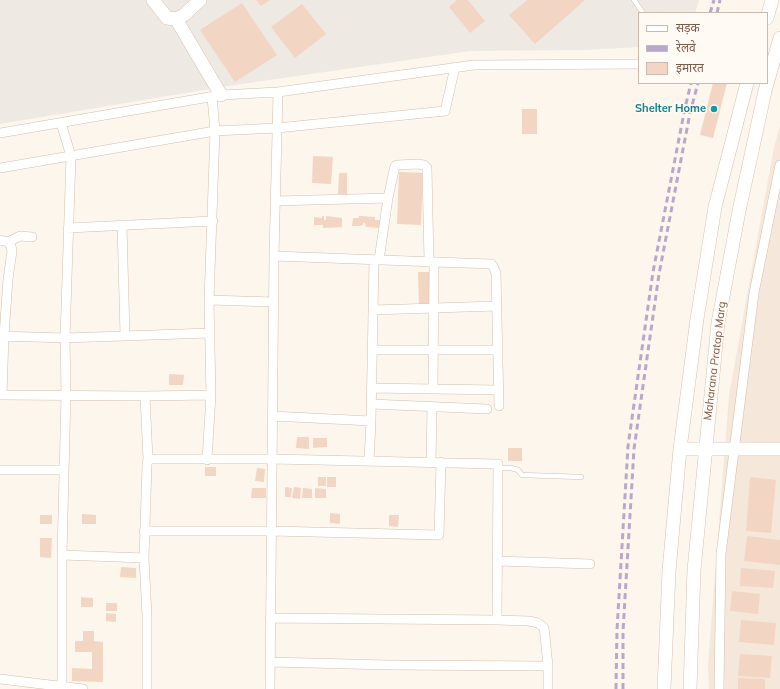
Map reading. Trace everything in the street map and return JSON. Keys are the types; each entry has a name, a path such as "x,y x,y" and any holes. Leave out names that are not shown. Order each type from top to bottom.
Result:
{"main road":[{"path":"153,0 167,18 176,19 184,15 200,0"},
{"path":"768,14 772,0"},
{"path":"176,19 216,96"},
{"name":"Maharana Pratap Marg","path":"768,80 780,38"},
{"name":"Maharana Pratap Marg","path":"664,689 669,571 680,449 715,207 747,84"},
{"name":"Maharana Pratap Marg","path":"690,689 694,570 718,323 747,174 767,84"},
{"path":"680,449 780,449"}],"street":[{"path":"0,133 216,96 278,92 474,65 638,64"},
{"path":"0,168 215,131 277,128 445,111 455,68"},
{"path":"270,689 274,256 278,92"},
{"path":"207,460 211,395 209,300 213,221 216,96"},
{"path":"61,123 71,156 65,338 66,395 62,555 62,687"},
{"path":"369,461 373,310 376,260 388,198 397,165 418,164 424,165 427,168 434,308 433,389"},
{"path":"719,689 721,554 754,293 780,165"},
{"path":"276,201 388,198"},
{"path":"68,228 213,221"},
{"path":"122,226 125,335"},
{"path":"4,241 20,236 32,237"},
{"path":"4,241 11,246 12,252 2,336 1,395 211,395"},
{"path":"274,256 491,264 496,273 499,406"},
{"path":"209,300 274,302"},
{"path":"373,310 497,306"},
{"path":"2,336 65,338 210,333"},
{"path":"372,350 498,350"},
{"path":"371,388 498,390"},
{"path":"145,396 148,459 146,465 144,531 147,616 147,689"},
{"path":"371,404 487,409"},
{"path":"431,462 432,407"},
{"path":"272,416 371,421"},
{"path":"148,459 272,459 498,464 497,620"},
{"path":"144,531 271,531 439,535 441,462"},
{"path":"0,470 64,470"},
{"path":"62,555 144,558"},
{"path":"497,562 590,564"},
{"path":"270,618 497,620 529,621 538,623 544,628 548,666 548,689"},
{"path":"270,662 389,665 548,666"},
{"path":"0,679 83,689"}],"lane":[{"path":"634,0 642,12"},
{"path":"498,468 511,468 518,470 522,475 580,477"}],"shaded area":[{"path":"0,0 699,0 695,12 638,12 638,47 585,50 470,51 228,86 0,124"},
{"path":"780,126 780,689 709,689 708,665 729,395 774,147"}],"building":[{"path":"256,0 270,0 261,6"},
{"path":"457,0 468,0 485,21 470,33 449,7"},
{"path":"527,0 585,0 535,44 509,15"},
{"path":"242,3 277,55 235,82 200,30"},
{"path":"302,4 326,34 295,58 271,27"},
{"name":"Shelter Home","path":"713,84 727,84 713,138 700,135"},
{"path":"522,109 537,109 537,134 522,134"},
{"path":"313,156 333,157 331,184 312,183"},
{"path":"399,172 423,173 421,225 397,224"},
{"path":"339,173 347,173 347,194 338,194"},
{"path":"322,216 324,216 324,220 326,220 326,216 342,218 342,227 323,228 323,225 314,225 314,217 322,218"},
{"path":"359,216 375,217 375,220 381,220 381,228 366,227 365,223 361,226 352,226 353,218 359,218"},
{"path":"418,272 430,272 430,307 419,307"},
{"path":"169,374 184,375 183,385 169,385"},
{"path":"297,437 309,437 309,449 296,448"},
{"path":"313,438 327,438 327,447 313,448"},
{"path":"508,448 522,448 522,461 508,461"},
{"path":"205,467 216,467 216,476 205,476"},
{"path":"257,468 265,469 264,482 255,481"},
{"path":"318,477 326,477 326,486 318,486"},
{"path":"327,477 336,477 336,487 327,487"},
{"path":"750,477 776,480 771,533 746,531"},
{"path":"285,487 292,488 291,497 285,497"},
{"path":"294,487 301,488 300,499 292,498"},
{"path":"252,488 266,488 266,498 251,498"},
{"path":"303,488 312,489 312,498 302,498"},
{"path":"315,488 326,489 326,498 315,498"},
{"path":"330,513 340,514 340,524 330,523"},
{"path":"82,514 96,515 96,524 82,524"},
{"path":"40,515 52,515 52,524 40,524"},
{"path":"389,515 399,515 398,527 389,526"},
{"path":"747,536 780,540 780,565 744,561"},
{"path":"40,538 52,538 51,558 40,557"},
{"path":"121,567 136,568 136,578 120,577"},
{"path":"741,568 775,571 773,588 740,586"},
{"path":"732,591 760,594 758,614 730,611"},
{"path":"81,597 93,598 93,607 81,607"},
{"path":"106,603 117,603 117,611 106,611"},
{"path":"106,613 116,614 116,622 106,621"},
{"path":"741,620 776,623 774,645 739,642"},
{"path":"83,631 94,631 94,641 103,642 103,682 72,681 72,668 92,669 92,652 75,652 75,641 83,641"},
{"path":"740,654 772,656 770,678 738,676"},
{"path":"738,678 765,679 765,689 738,689"}],"railway":[{"path":"710,12 714,0"},
{"path":"717,12 720,0"},
{"path":"616,689 617,630 628,446 653,272 691,84"},
{"path":"623,689 623,631 634,449 659,274 690,113 698,84"}],"place":[{"name":"Shelter Home","path":"714,109"}]}
